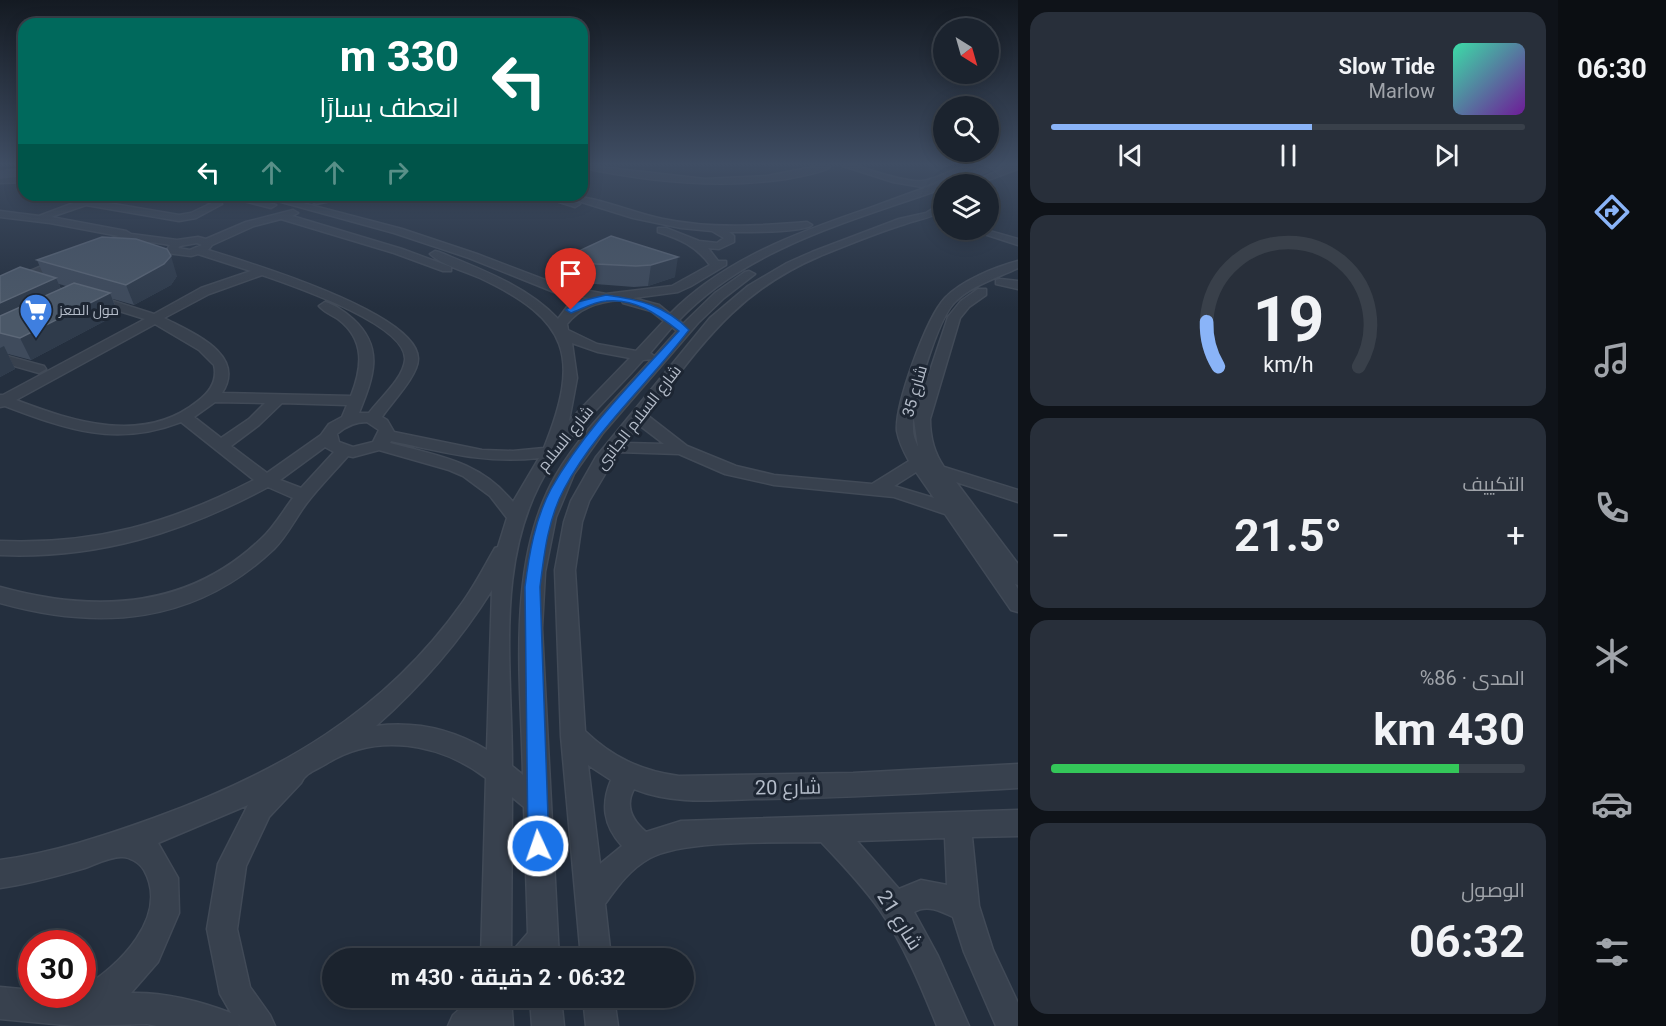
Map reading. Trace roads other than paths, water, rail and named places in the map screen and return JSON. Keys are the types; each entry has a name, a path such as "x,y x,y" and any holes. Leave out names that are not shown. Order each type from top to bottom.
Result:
{"street":[{"path":"2,221 27,223 45,220 62,213"},
{"path":"150,213 179,218 199,213"},
{"path":"185,254 249,217 252,213"},
{"path":"74,227 113,243 174,247 202,244 250,224 297,213"},
{"path":"305,213 423,249 490,278 529,301 562,332 587,346 612,352 661,357"},
{"path":"322,213 398,231 473,256 558,289 644,304 655,308 678,325"},
{"path":"361,213 537,269"},
{"path":"606,213 698,244 719,246 730,240 729,236 714,228"},
{"path":"630,213 656,220 714,228 772,228 807,225"},
{"path":"328,438 331,444 344,451 362,451 383,440 482,455 513,456 550,452 561,422 567,394 568,360 561,324 571,310 586,302 674,289 807,225 851,213"},
{"name":"شارع السلام","path":"538,948 532,587 537,551 557,490 579,454 661,357 693,298 729,262 781,246 869,213"},
{"name":"شارع السلام","path":"496,948 500,772 500,598 513,526 536,474 550,452 589,407 641,356 678,325 763,267 876,213"},
{"name":"شارع السلام الجانبى","path":"595,948 573,736 565,570 573,522 589,482 642,410 714,321 752,288 790,265 923,213"},
{"path":"2,221 17,216 133,235 174,247 185,254 232,265 350,306 396,332 411,350 411,365 407,373 373,419"},
{"path":"281,216 398,251 466,276 490,278"},
{"path":"829,218 850,220"},
{"path":"999,233 1018,240"},
{"path":"0,288 133,235"},
{"path":"999,235 1018,240"},
{"path":"88,255 113,243"},
{"path":"202,244 232,265"},
{"path":"698,244 711,256 729,262"},
{"path":"0,294 74,262"},
{"path":"1,398 149,316 232,265"},
{"path":"1,398 39,369 205,291 257,274 331,309 352,323 364,340 377,375"},
{"name":"شارع 35","path":"1014,277 956,296 945,305 937,317 905,420 907,440 918,463 1018,578"},
{"name":"شارع 35","path":"1014,277 964,304 954,317 922,419 923,440 953,501 1018,604"},
{"path":"27,282 42,286"},
{"path":"529,301 548,300 558,293 558,289"},
{"path":"1,398 74,424 114,431 137,429 183,416 212,398 223,378 218,360 203,347 149,316 78,297"},
{"path":"364,340 377,332 396,332"},
{"path":"0,358 39,369"},
{"path":"349,419 357,401 377,375 407,373"},
{"path":"212,398 357,401"},
{"path":"625,398 642,410 681,449 717,466 759,477 877,489 953,501 967,486 984,484"},
{"path":"220,446 254,422 278,399"},
{"path":"183,416 266,482 286,487 303,496"},
{"path":"0,559 9,549 101,542 145,533 199,514 266,482 328,438 334,427 349,419 373,419 384,425 383,440"},
{"path":"0,874 24,871 123,843 187,819 302,765 329,749 376,710 416,672 449,635 475,600 495,566 513,526 496,492 469,472 383,440"},
{"path":"579,454 681,449"},
{"path":"0,595 47,608 80,613 111,613 144,609 172,602 219,580 251,559 269,542 303,496 344,451"},
{"path":"877,489 918,463"},
{"path":"939,471 1018,496"},
{"path":"329,749 382,735 422,735 450,742 500,772 536,800"},
{"name":"شارع 20","path":"573,736 598,758 628,776 656,785 685,788 819,787 1018,776"},
{"path":"259,1026 236,994 222,929 232,864 260,808 302,765"},
{"path":"628,776 617,798 617,812 626,831 643,847"},
{"path":"590,900 615,867 643,847 681,834 1018,823"},
{"path":"958,824 959,869 965,908 978,949 1012,1026"},
{"name":"شارع 21","path":"827,828 880,887 896,909 921,951 953,1026"},
{"path":"76,1010 116,986 147,951 164,913 164,879 150,854 123,843"},
{"path":"896,909 907,898 924,893 944,897 965,908"},
{"path":"0,1003 76,1010 147,1008 223,1026"},
{"path":"464,1026 485,1008"},
{"path":"496,1008 496,1026"},
{"path":"547,1008 548,1026"},
{"path":"601,1008 602,1026"}],"place":[{"name":"مول المعز","path":"36,339"}]}
